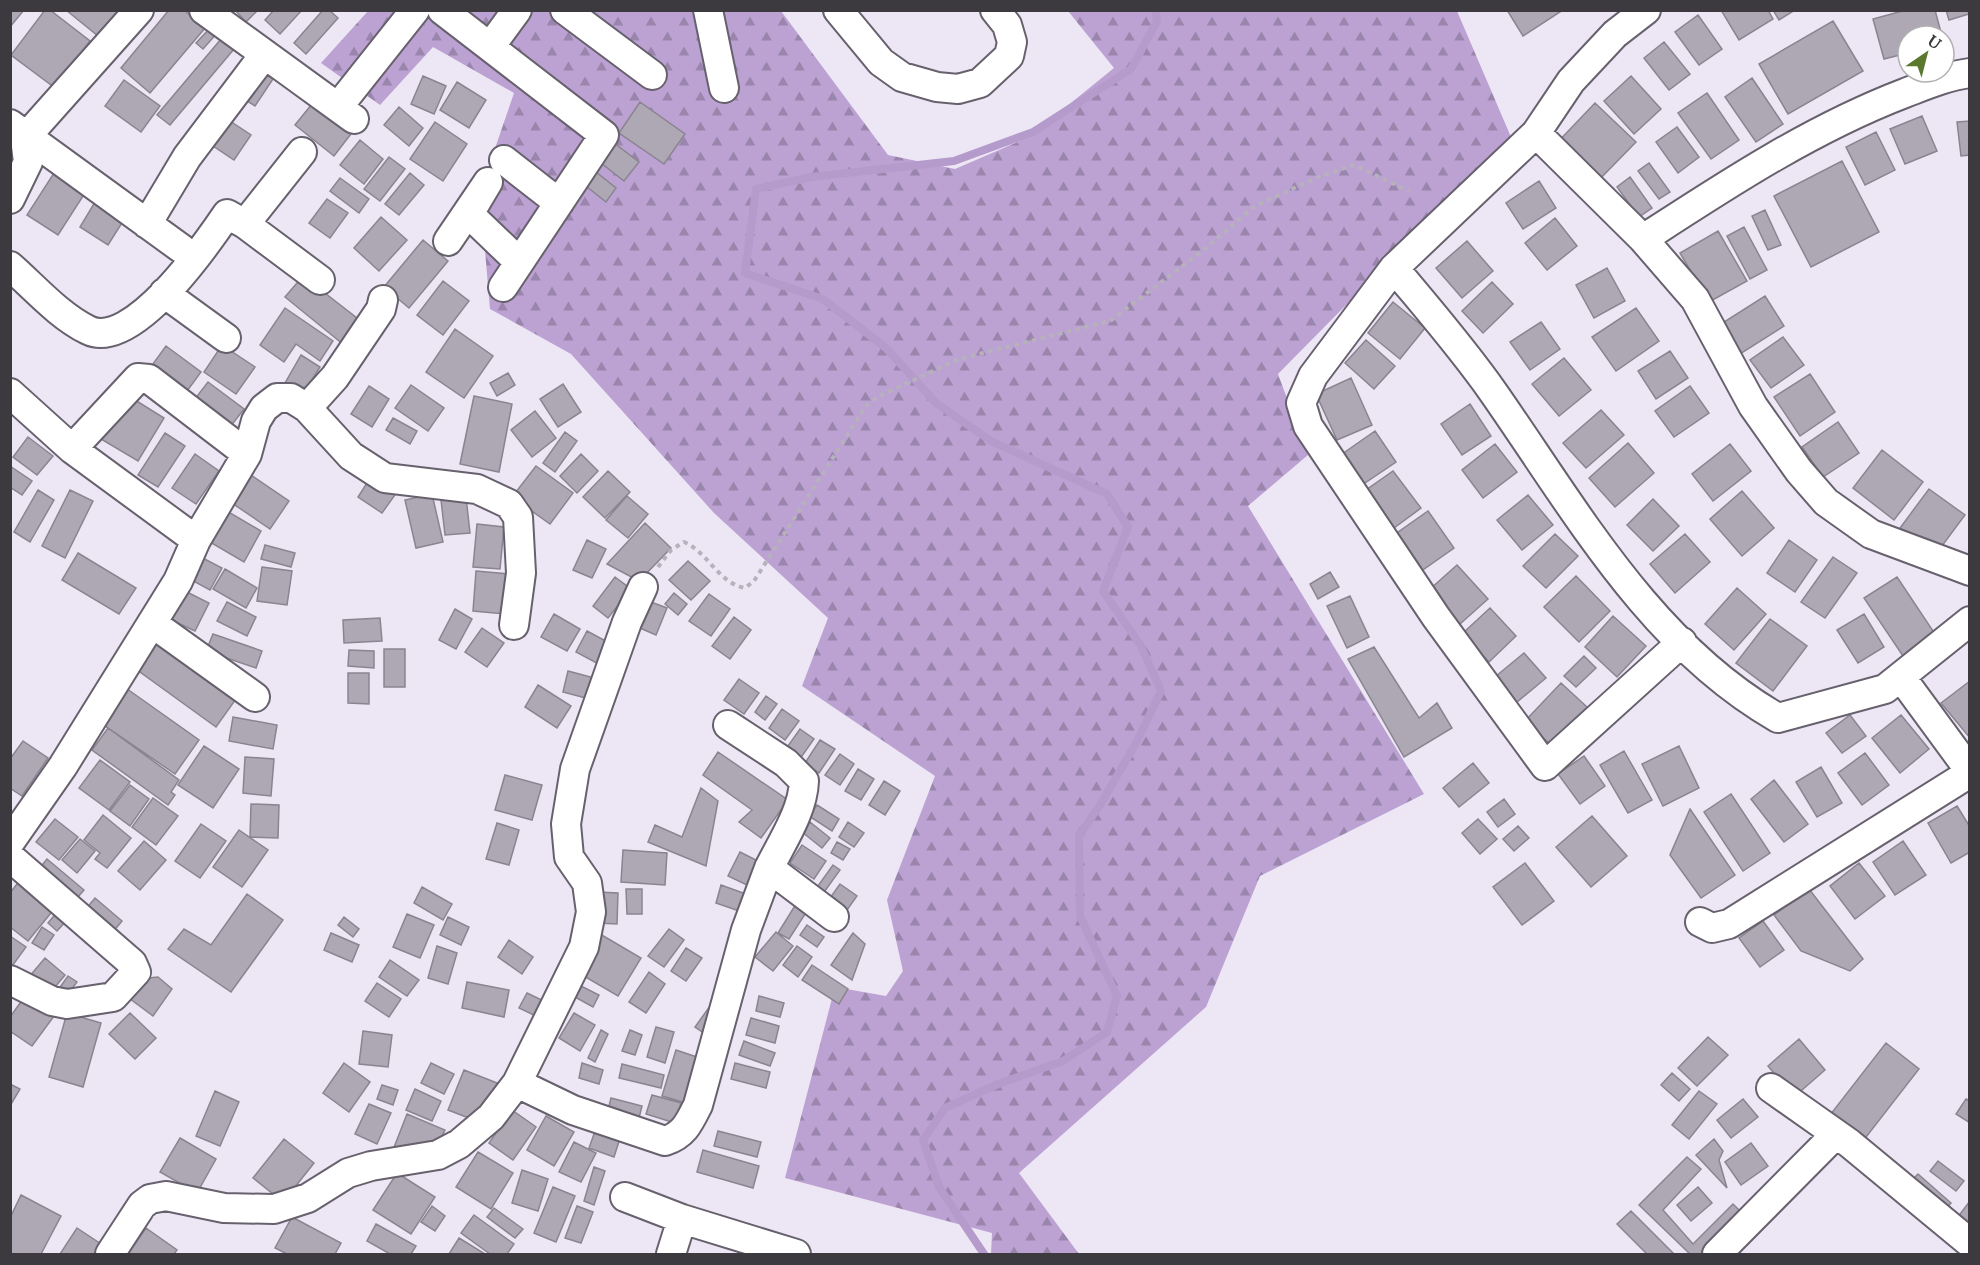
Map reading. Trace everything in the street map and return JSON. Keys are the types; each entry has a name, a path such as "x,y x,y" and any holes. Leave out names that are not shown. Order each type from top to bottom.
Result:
{"street":[{"path":"18,131 139,10"},
{"path":"204,10 346,113 415,10"},
{"path":"442,10 604,135 503,287"},
{"path":"490,47 517,10"},
{"path":"565,10 652,75"},
{"path":"708,10 724,88"},
{"path":"838,10 881,62 902,77 938,87 958,88 980,82 1008,56 1012,42 1007,25 995,10"},
{"path":"1646,10 1615,34 1571,81 1536,133 1394,268 1313,376 1301,403 1308,426 1436,616 1545,766 1682,642"},
{"path":"147,224 187,157 264,55"},
{"path":"1643,239 1742,174 1870,107 1954,75 1970,73"},
{"path":"10,199 28,162 18,131"},
{"path":"18,131 182,249"},
{"path":"1536,133 1643,239 1695,299 1753,406 1799,471 1827,502 1871,534 1970,571"},
{"path":"245,224 302,152"},
{"path":"504,160 559,203"},
{"path":"448,241 488,183 469,214 519,262"},
{"path":"10,266 70,319 90,332 118,331 145,313 198,256 227,214 245,224 320,280"},
{"path":"1394,268 1491,389 1578,516 1643,603 1707,668 1778,718 1885,689 1970,621"},
{"path":"164,293 226,338"},
{"path":"307,408 335,377 381,309 383,300"},
{"path":"72,449 138,378 149,379 247,454"},
{"path":"10,393 72,449 196,540"},
{"path":"10,842 63,766 152,623 177,581 196,540 247,454 256,421 264,408 277,398 291,398 307,408 351,456 386,478 477,489 509,504 518,517 521,573 514,625"},
{"path":"110,1254 142,1205 150,1199 166,1196 224,1208 274,1209 308,1198 348,1173 360,1169 438,1155 459,1144 491,1117 517,1083 584,946 591,912 587,883 569,857 566,824 575,769 627,622 643,587"},
{"path":"152,623 255,697"},
{"path":"1700,922 1712,928 1729,924 1970,772 1901,677"},
{"path":"517,1083 583,1114 665,1141 679,1137 687,1126 698,1105 746,930 769,868 794,817 803,792 804,781 786,763 728,725"},
{"path":"10,857 132,963 136,972 113,997 68,1004 52,1001 10,980"},
{"path":"769,868 834,917"},
{"path":"1771,1088 1836,1134 1970,1243"},
{"path":"1717,1254 1836,1134"},
{"path":"625,1197 682,1220 796,1254"},
{"path":"671,1254 682,1220"}],"path":[{"path":"643,587 671,550 684,542 691,545 736,586 745,588 754,581 866,406 895,389 959,359 1023,345 1110,321 1201,252 1255,206 1318,177 1354,165 1409,191"}],"green space":[{"path":"368,11 781,11 888,155 955,169 1029,137 1114,68 1068,11 1457,11 1517,151 1430,220 1278,374 1308,455 1248,506 1424,794 1260,876 1206,1007 1019,1173 1079,1254 991,1254 992,1233 785,1178 835,987 886,996 903,971 887,900 935,776 802,686 828,618 714,513 571,354 490,309 480,192 514,93 433,47 380,105 321,63"}],"building":[{"path":"10,10 24,10 10,27"},
{"path":"45,10 50,10 90,41 55,88 11,55"},
{"path":"66,10 116,10 118,12 98,36"},
{"path":"169,10 184,10 205,28 150,93 121,68"},
{"path":"235,10 258,10 246,22"},
{"path":"274,10 302,10 280,34 265,20"},
{"path":"323,10 329,10 338,18 306,54 294,43"},
{"path":"1507,10 1563,10 1523,36"},
{"path":"1721,10 1768,10 1773,19 1739,40"},
{"path":"1773,10 1795,10 1779,20"},
{"path":"1906,10 1935,10 1939,24 1896,24 1896,56 1884,59 1873,19"},
{"path":"1946,10 1968,10 1969,14 1949,20"},
{"path":"1698,15 1722,49 1699,65 1675,32"},
{"path":"1833,21 1863,71 1788,114 1759,64"},
{"path":"212,26 218,32 203,49 196,43"},
{"path":"221,39 234,49 170,125 157,115"},
{"path":"1664,42 1690,74 1669,90 1644,58"},
{"path":"259,70 273,79 255,106 241,97"},
{"path":"423,76 446,86 434,114 411,104"},
{"path":"1631,76 1661,109 1634,134 1604,101"},
{"path":"1752,78 1783,124 1756,142 1725,97"},
{"path":"124,80 160,106 141,132 105,106"},
{"path":"457,82 486,100 469,128 440,110"},
{"path":"1707,93 1739,140 1711,159 1678,113"},
{"path":"316,99 354,130 334,156 295,125"},
{"path":"640,102 685,134 664,164 619,133"},
{"path":"1595,103 1636,142 1595,184 1554,146"},
{"path":"399,107 423,128 409,146 384,125"},
{"path":"1922,116 1937,151 1905,164 1890,129"},
{"path":"227,119 251,135 234,160 210,144"},
{"path":"1970,121 1970,155 1961,156 1957,122"},
{"path":"435,122 467,144 443,181 410,159"},
{"path":"1677,127 1699,157 1678,173 1656,142"},
{"path":"1876,132 1895,170 1865,185 1846,147"},
{"path":"360,140 383,159 364,184 340,165"},
{"path":"610,140 639,162 624,181 596,159"},
{"path":"389,157 405,169 380,201 364,189"},
{"path":"1842,161 1879,232 1811,267 1774,196"},
{"path":"1649,163 1670,192 1659,199 1638,171"},
{"path":"591,168 616,188 606,202 581,182"},
{"path":"54,173 85,193 58,235 27,215"},
{"path":"410,173 424,185 399,215 385,204"},
{"path":"1630,177 1652,208 1639,217 1617,187"},
{"path":"340,178 369,199 359,213 330,191"},
{"path":"1539,181 1556,208 1523,229 1506,203"},
{"path":"98,197 127,215 108,245 80,227"},
{"path":"327,199 348,213 330,238 309,223"},
{"path":"1765,210 1781,245 1768,250 1752,216"},
{"path":"381,217 407,240 379,271 354,248"},
{"path":"1555,218 1577,246 1547,270 1525,243"},
{"path":"1744,227 1767,270 1750,279 1727,236"},
{"path":"1718,231 1747,281 1709,302 1680,253"},
{"path":"423,240 448,261 409,308 384,287"},
{"path":"1467,241 1493,271 1462,298 1436,268"},
{"path":"1607,268 1625,301 1594,318 1576,285"},
{"path":"303,276 362,322 344,345 285,297"},
{"path":"443,281 469,301 443,335 417,315"},
{"path":"1492,282 1513,304 1483,333 1462,311"},
{"path":"1765,296 1784,326 1740,354 1721,324"},
{"path":"1393,302 1425,328 1400,359 1368,333"},
{"path":"285,308 333,341 320,361 296,344 284,362 260,345"},
{"path":"1636,308 1659,341 1616,371 1592,337"},
{"path":"1541,322 1560,349 1530,370 1510,342"},
{"path":"455,329 493,356 464,398 426,372"},
{"path":"1783,337 1804,365 1771,388 1750,360"},
{"path":"1366,340 1395,366 1374,389 1345,363"},
{"path":"222,345 255,367 236,394 204,372"},
{"path":"166,346 201,372 182,398 147,372"},
{"path":"1670,351 1688,378 1656,399 1638,371"},
{"path":"301,355 320,367 303,394 285,383"},
{"path":"1564,358 1591,390 1559,416 1532,384"},
{"path":"508,373 515,385 497,396 490,383"},
{"path":"1810,374 1835,412 1800,436 1774,397"},
{"path":"1351,378 1372,425 1337,440 1316,394"},
{"path":"208,382 244,409 227,431 191,404"},
{"path":"563,384 581,412 558,427 540,399"},
{"path":"411,385 444,408 428,431 395,408"},
{"path":"369,386 389,399 372,427 351,414"},
{"path":"1690,386 1709,413 1674,437 1655,411"},
{"path":"127,395 164,418 138,461 101,439"},
{"path":"474,396 512,404 499,472 460,464"},
{"path":"1470,404 1491,436 1462,455 1441,424"},
{"path":"1601,410 1624,435 1586,468 1563,443"},
{"path":"535,411 556,438 532,457 511,430"},
{"path":"393,418 417,431 410,444 386,430"},
{"path":"1838,422 1859,453 1823,477 1802,447"},
{"path":"1375,431 1396,462 1359,487 1338,457"},
{"path":"565,432 577,441 555,472 543,463"},
{"path":"165,433 185,446 158,487 138,475"},
{"path":"28,437 53,456 37,475 13,457"},
{"path":"1628,443 1654,473 1615,507 1589,478"},
{"path":"1495,444 1517,472 1483,498 1462,470"},
{"path":"1730,444 1751,471 1713,501 1692,474"},
{"path":"1882,450 1923,482 1894,520 1853,488"},
{"path":"195,454 219,471 196,504 172,488"},
{"path":"581,454 598,471 577,493 560,476"},
{"path":"10,466 32,481 22,495 10,487"},
{"path":"536,466 573,493 550,524 512,497"},
{"path":"608,471 630,492 605,518 583,497"},
{"path":"1393,471 1421,508 1394,528 1366,490"},
{"path":"248,473 289,501 270,529 229,501"},
{"path":"372,475 397,492 382,513 358,497"},
{"path":"465,488 470,533 445,535 440,491"},
{"path":"1929,489 1965,515 1936,554 1900,528"},
{"path":"38,490 54,500 30,542 14,532"},
{"path":"70,490 93,501 65,558 42,546"},
{"path":"1742,491 1774,528 1742,556 1710,519"},
{"path":"432,494 443,542 416,548 405,500"},
{"path":"1528,495 1553,525 1522,550 1497,520"},
{"path":"627,496 648,514 628,538 606,520"},
{"path":"1653,499 1679,526 1653,551 1627,525"},
{"path":"220,507 261,531 244,562 203,538"},
{"path":"1428,511 1454,548 1420,572 1394,535"},
{"path":"645,523 671,548 639,581 607,564"},
{"path":"477,524 504,527 500,569 473,567"},
{"path":"1555,534 1578,556 1546,588 1523,566"},
{"path":"1685,534 1710,562 1675,593 1650,564"},
{"path":"587,540 606,549 592,578 573,570"},
{"path":"1789,540 1817,560 1795,592 1767,573"},
{"path":"265,545 295,553 291,567 261,559"},
{"path":"78,553 136,588 119,614 62,580"},
{"path":"195,554 222,568 210,590 184,576"},
{"path":"1833,557 1857,573 1825,618 1801,602"},
{"path":"688,561 710,581 691,600 669,580"},
{"path":"1457,565 1488,599 1460,624 1429,590"},
{"path":"262,567 292,571 287,605 257,601"},
{"path":"225,569 257,588 246,608 213,589"},
{"path":"476,571 509,574 505,614 473,611"},
{"path":"1330,572 1339,587 1318,599 1310,584"},
{"path":"1576,576 1610,611 1579,642 1544,607"},
{"path":"615,577 631,589 608,618 593,606"},
{"path":"1897,577 1939,640 1907,662 1864,598"},
{"path":"179,588 209,603 195,631 165,617"},
{"path":"1737,588 1766,614 1734,650 1705,624"},
{"path":"674,593 687,604 678,615 665,604"},
{"path":"709,594 730,609 711,636 689,621"},
{"path":"1350,596 1369,637 1347,648 1327,606"},
{"path":"643,599 667,608 656,635 633,625"},
{"path":"227,602 256,617 247,636 217,621"},
{"path":"1490,608 1516,636 1489,662 1462,634"},
{"path":"455,609 472,619 456,649 439,640"},
{"path":"554,614 580,629 567,651 541,637"},
{"path":"1864,614 1884,647 1858,663 1837,630"},
{"path":"1613,616 1646,646 1617,677 1585,647"},
{"path":"734,617 751,630 730,659 712,646"},
{"path":"380,618 382,641 344,643 343,620"},
{"path":"1770,619 1807,646 1773,691 1736,663"},
{"path":"482,628 504,643 487,667 465,652"},
{"path":"587,631 617,647 606,668 576,652"},
{"path":"213,634 262,651 256,668 206,651"},
{"path":"149,636 236,699 216,727 129,664"},
{"path":"1374,647 1419,718 1437,703 1452,728 1404,757 1348,659"},
{"path":"384,649 405,649 405,687 384,687"},
{"path":"349,650 374,651 374,668 348,666"},
{"path":"1524,653 1546,678 1511,707 1490,681"},
{"path":"1584,656 1596,668 1576,687 1564,676"},
{"path":"568,671 602,680 597,701 563,692"},
{"path":"348,673 369,673 369,704 348,703"},
{"path":"739,679 759,693 744,714 724,700"},
{"path":"1970,681 1970,738 1941,703"},
{"path":"1561,683 1587,707 1551,745 1525,721"},
{"path":"538,685 571,706 557,728 525,707"},
{"path":"123,686 199,740 175,774 98,721"},
{"path":"766,696 777,704 765,720 755,712"},
{"path":"782,709 799,721 785,740 769,728"},
{"path":"1850,715 1866,736 1842,753 1826,733"},
{"path":"1901,715 1929,749 1900,773 1872,738"},
{"path":"233,717 277,725 273,749 229,741"},
{"path":"108,728 179,780 171,792 175,795 168,805 92,750"},
{"path":"800,729 814,739 797,763 783,753"},
{"path":"820,740 835,749 819,773 805,763"},
{"path":"23,741 48,758 22,796 10,788 10,759"},
{"path":"204,746 239,769 213,808 178,785"},
{"path":"1679,746 1699,788 1663,806 1642,764"},
{"path":"1624,751 1652,800 1628,813 1600,765"},
{"path":"718,752 788,800 761,838 739,822 752,810 703,775"},
{"path":"1865,753 1889,785 1862,805 1838,773"},
{"path":"840,754 854,764 840,785 825,775"},
{"path":"1584,756 1605,786 1580,804 1558,774"},
{"path":"245,757 274,759 271,796 243,793"},
{"path":"100,760 130,782 109,810 79,788"},
{"path":"1473,763 1489,783 1459,807 1443,788"},
{"path":"1821,767 1842,803 1817,817 1796,782"},
{"path":"858,769 874,779 861,800 845,791"},
{"path":"505,775 542,785 532,820 495,810"},
{"path":"1774,780 1808,824 1784,842 1751,799"},
{"path":"884,781 900,791 885,815 869,805"},
{"path":"130,785 149,799 130,826 110,811"},
{"path":"701,788 718,801 706,866 648,842 655,825 682,837"},
{"path":"1731,794 1770,853 1743,871 1704,812"},
{"path":"153,798 178,816 156,845 132,827"},
{"path":"1504,799 1515,814 1498,827 1487,812"},
{"path":"251,804 279,805 278,838 250,837"},
{"path":"817,805 839,819 832,831 809,816"},
{"path":"1957,806 1970,827 1970,852 1951,863 1928,823"},
{"path":"1690,809 1735,875 1701,898 1670,855"},
{"path":"103,815 131,838 107,868 95,859 100,853 84,840"},
{"path":"1592,816 1627,856 1591,887 1556,847"},
{"path":"55,819 78,837 59,860 36,842"},
{"path":"1478,819 1497,839 1480,854 1462,833"},
{"path":"810,822 830,838 822,848 802,832"},
{"path":"848,822 864,833 854,847 839,837"},
{"path":"497,823 519,830 509,865 486,859"},
{"path":"201,824 226,841 200,878 175,861"},
{"path":"1518,826 1529,838 1514,851 1503,839"},
{"path":"239,830 268,850 242,887 213,867"},
{"path":"80,839 95,851 77,873 62,860"},
{"path":"144,841 166,860 140,890 118,871"},
{"path":"1903,841 1926,875 1895,895 1873,862"},
{"path":"837,842 850,849 843,860 831,853"},
{"path":"802,845 826,861 814,879 790,863"},
{"path":"623,850 667,853 665,885 621,882"},
{"path":"740,852 760,862 749,886 728,876"},
{"path":"47,859 84,890 70,906 34,875"},
{"path":"1525,863 1554,901 1522,925 1493,887"},
{"path":"1859,863 1885,896 1855,919 1830,886"},
{"path":"833,865 840,870 817,902 810,897"},
{"path":"20,880 55,908 28,941 10,927 10,893"},
{"path":"840,884 857,896 847,910 830,898"},
{"path":"721,885 754,897 748,914 716,903"},
{"path":"422,887 452,904 443,920 414,903"},
{"path":"626,889 642,889 642,914 627,914"},
{"path":"1809,889 1863,959 1850,971 1801,951 1774,915"},
{"path":"598,892 618,893 617,924 596,923"},
{"path":"247,894 283,920 231,992 168,949 184,929 211,945"},
{"path":"95,898 122,921 107,939 80,916"},
{"path":"796,904 807,911 789,939 778,933"},
{"path":"58,911 68,919 57,931 48,923"},
{"path":"407,914 434,925 420,958 393,947"},
{"path":"344,917 359,929 353,937 338,925"},
{"path":"448,917 469,927 461,945 440,935"},
{"path":"1763,921 1784,950 1760,967 1739,938"},
{"path":"807,925 824,937 817,947 800,935"},
{"path":"42,927 54,935 44,950 32,943"},
{"path":"669,929 684,940 664,967 648,956"},
{"path":"776,932 793,946 773,971 755,957"},
{"path":"331,933 359,945 352,962 324,950"},
{"path":"853,933 865,944 852,980 831,965"},
{"path":"600,934 641,958 618,996 577,972"},
{"path":"10,936 26,947 10,969"},
{"path":"509,940 533,957 522,974 498,957"},
{"path":"437,946 457,953 448,984 428,978"},
{"path":"797,946 812,957 798,977 783,965"},
{"path":"686,948 702,958 686,981 671,971"},
{"path":"45,958 65,975 50,993 29,977"},
{"path":"390,960 419,980 407,996 379,977"},
{"path":"812,965 848,989 839,1004 802,980"},
{"path":"649,972 665,984 646,1013 629,1002"},
{"path":"68,976 77,982 61,1003 53,997"},
{"path":"158,977 172,989 153,1016 125,995 138,979"},
{"path":"467,982 509,990 504,1017 462,1008"},
{"path":"377,983 401,999 389,1017 365,1001"},
{"path":"579,985 599,995 593,1007 573,996"},
{"path":"28,992 57,1012 32,1046 10,1031 10,1017"},
{"path":"527,993 550,1004 542,1019 519,1008"},
{"path":"759,996 784,1003 780,1017 756,1011"},
{"path":"710,1006 722,1015 708,1036 695,1027"},
{"path":"67,1013 101,1023 83,1087 49,1077"},
{"path":"130,1013 156,1038 135,1059 109,1034"},
{"path":"574,1013 595,1025 580,1051 559,1038"},
{"path":"751,1018 779,1026 775,1043 746,1035"},
{"path":"656,1027 674,1032 665,1063 647,1057"},
{"path":"601,1030 608,1034 595,1062 588,1058"},
{"path":"630,1030 642,1035 635,1055 622,1051"},
{"path":"363,1031 392,1035 388,1067 359,1064"},
{"path":"1708,1037 1728,1055 1697,1086 1678,1068"},
{"path":"1799,1039 1825,1070 1794,1097 1768,1066"},
{"path":"744,1041 775,1053 770,1066 739,1055"},
{"path":"1886,1043 1919,1069 1863,1141 1830,1115"},
{"path":"676,1050 700,1058 686,1103 662,1096"},
{"path":"344,1063 370,1082 349,1112 323,1093"},
{"path":"431,1063 454,1074 444,1094 421,1083"},
{"path":"582,1063 603,1070 599,1084 579,1078"},
{"path":"735,1063 770,1072 766,1088 731,1079"},
{"path":"622,1064 664,1075 661,1088 619,1078"},
{"path":"464,1070 497,1083 482,1123 448,1110"},
{"path":"1672,1073 1690,1089 1679,1101 1661,1085"},
{"path":"10,1084 20,1089 10,1106"},
{"path":"382,1085 398,1090 393,1105 377,1099"},
{"path":"415,1089 441,1101 432,1121 406,1110"},
{"path":"215,1091 239,1102 220,1146 196,1136"},
{"path":"1699,1091 1717,1104 1689,1139 1672,1125"},
{"path":"652,1095 681,1103 675,1123 646,1114"},
{"path":"611,1098 642,1106 639,1118 608,1110"},
{"path":"1743,1099 1758,1117 1731,1138 1717,1120"},
{"path":"1966,1099 1970,1101 1970,1123 1956,1114"},
{"path":"369,1104 391,1113 377,1144 355,1134"},
{"path":"512,1110 536,1127 513,1160 489,1143"},
{"path":"407,1114 445,1130 436,1147 393,1150"},
{"path":"546,1116 574,1132 554,1166 527,1150"},
{"path":"598,1123 622,1132 614,1157 589,1148"},
{"path":"718,1131 761,1142 757,1157 714,1146"},
{"path":"180,1138 216,1159 197,1193 160,1172"},
{"path":"284,1139 314,1163 283,1202 253,1178"},
{"path":"1714,1139 1723,1151 1719,1160 1727,1188 1696,1155"},
{"path":"574,1142 596,1153 581,1182 559,1172"},
{"path":"1751,1143 1768,1166 1741,1185 1725,1162"},
{"path":"703,1150 759,1166 753,1188 697,1172"},
{"path":"478,1152 513,1173 491,1209 456,1187"},
{"path":"1687,1157 1701,1169 1663,1210 1693,1244 1733,1204 1745,1216 1707,1254 1690,1254 1639,1205"},
{"path":"1938,1161 1964,1181 1956,1191 1930,1171"},
{"path":"594,1167 605,1171 594,1205 584,1201"},
{"path":"522,1170 548,1179 538,1211 512,1203"},
{"path":"397,1173 435,1197 411,1234 373,1210"},
{"path":"1918,1174 1951,1203 1941,1215 1907,1185"},
{"path":"553,1187 575,1196 556,1242 534,1233"},
{"path":"1698,1187 1712,1203 1691,1221 1677,1205"},
{"path":"21,1195 61,1216 41,1254 10,1254 10,1218"},
{"path":"1970,1201 1970,1233 1954,1222"},
{"path":"432,1206 445,1216 435,1231 421,1222"},
{"path":"577,1206 593,1212 581,1243 565,1238"},
{"path":"494,1208 523,1229 515,1238 487,1217"},
{"path":"1631,1211 1674,1254 1647,1254 1617,1224"},
{"path":"474,1215 514,1244 507,1254 490,1254 461,1233"},
{"path":"292,1217 341,1243 335,1254 287,1254 275,1248"},
{"path":"376,1224 416,1246 411,1254 390,1254 367,1241"},
{"path":"77,1228 101,1244 94,1254 60,1254"},
{"path":"146,1228 177,1250 174,1254 128,1254"},
{"path":"459,1238 485,1254 449,1254"}],"waterway":[{"path":"984,1254 939,1187 923,1140 945,1108 998,1084 1063,1061 1107,1032 1117,996 1080,916 1079,836 1136,743 1161,691 1141,646 1103,591 1128,527 1107,494 991,441 936,403 886,348 823,299 745,273 756,189 811,177 954,161 1033,132 1131,69 1157,21 1155,10"}]}
